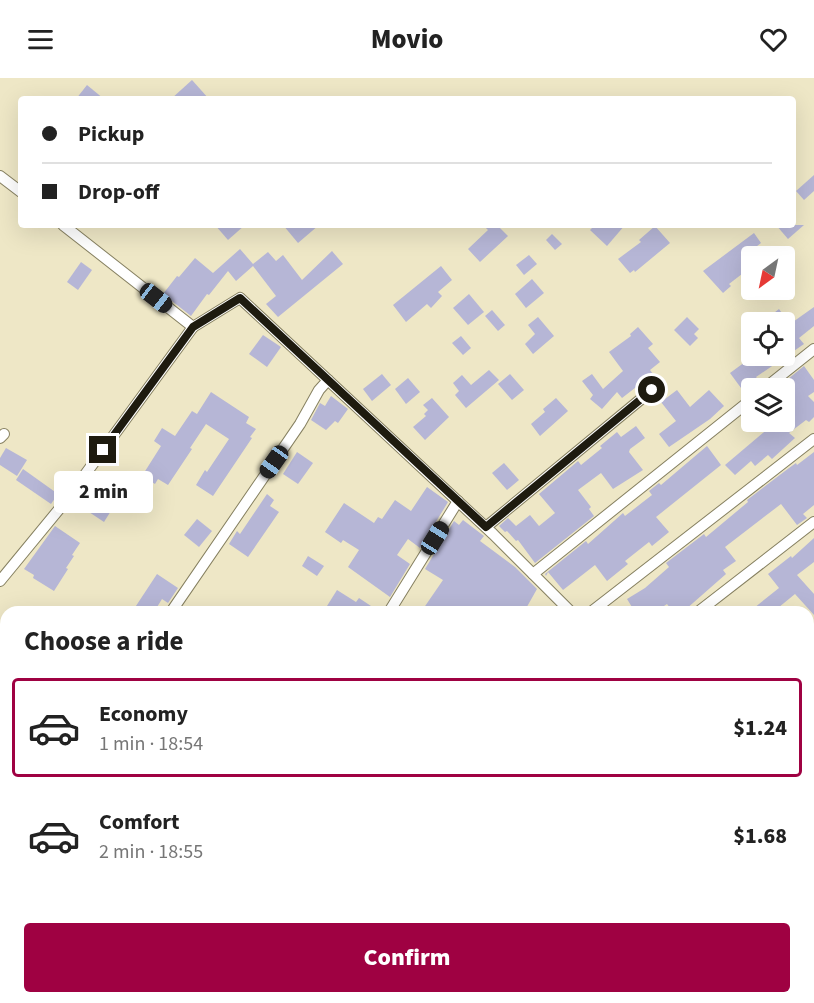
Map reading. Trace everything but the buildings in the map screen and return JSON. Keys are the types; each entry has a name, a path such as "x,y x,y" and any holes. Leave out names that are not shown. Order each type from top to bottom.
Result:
{"street":[{"path":"0,176 18,190"},
{"path":"67,228 193,327"},
{"path":"0,581 65,502 193,327 240,298 486,527 566,606"},
{"path":"778,378 814,349"},
{"path":"175,606 300,424 319,390 328,380"},
{"path":"486,527 652,390"},
{"path":"533,574 741,408"},
{"path":"599,606 814,439"},
{"path":"393,606 458,501"},
{"path":"706,606 814,522"}],"route":[{"path":"103,450 193,327 240,298 486,527 652,390"}]}
